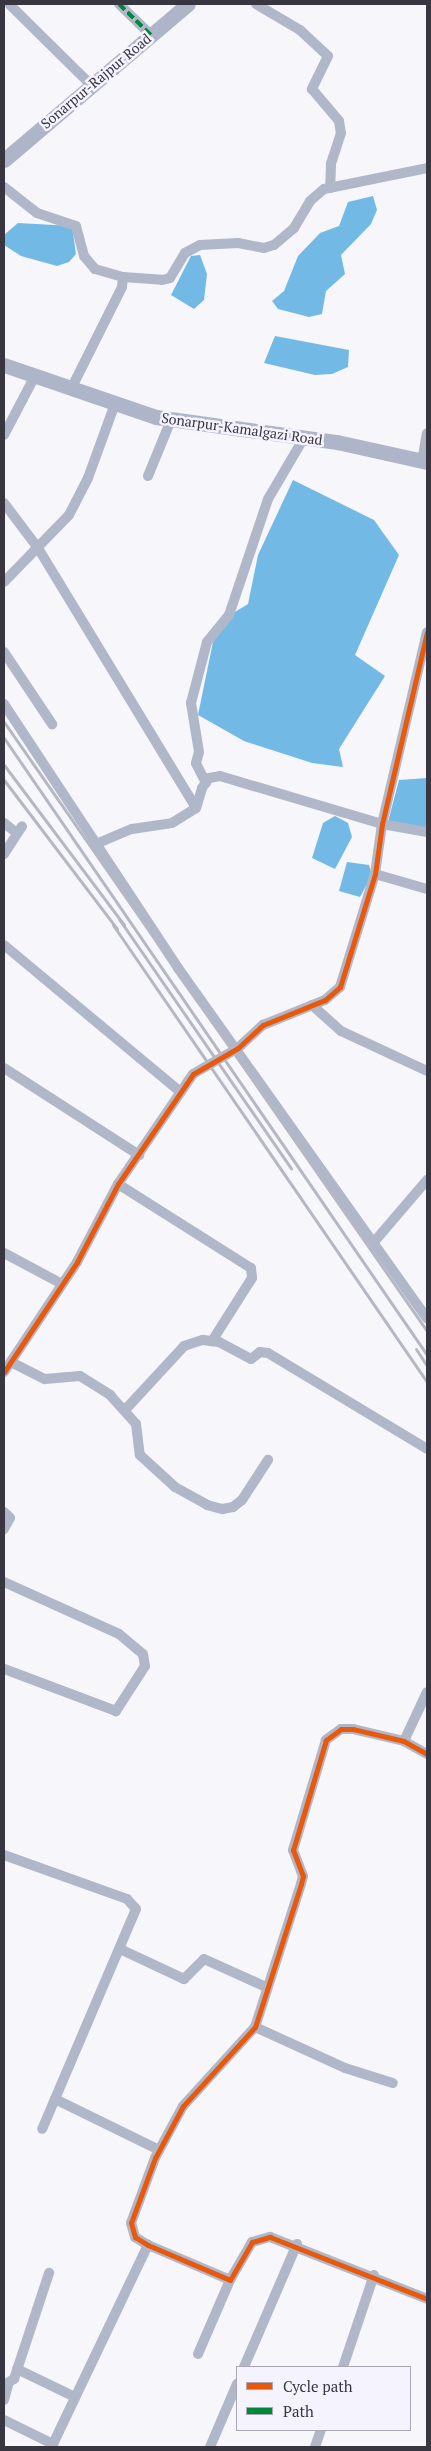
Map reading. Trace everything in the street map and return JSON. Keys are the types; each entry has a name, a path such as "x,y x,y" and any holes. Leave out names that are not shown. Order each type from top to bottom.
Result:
{"main road":[{"name":"Sonarpur-Rajpur Road","path":"4,160 188,4"},
{"name":"Sonarpur-Kamalgazi Road","path":"4,365 115,404 171,420 304,438 425,461"}],"street":[{"path":"10,4 91,85"},
{"path":"120,4 151,34"},
{"path":"256,4 300,30 328,56 312,89 339,121 341,134 331,164 330,188"},
{"path":"4,187 37,213 76,226 88,264 123,277 170,278 186,253 200,245 238,243 264,248 274,245 294,228 315,195 330,188 427,168"},
{"path":"71,389 122,287 123,277"},
{"path":"4,435 35,376"},
{"path":"4,582 38,548 74,507 115,404"},
{"path":"148,476 171,420"},
{"path":"425,461 427,433"},
{"path":"206,783 196,763 199,752 192,704 207,642 229,615 268,499 304,438"},
{"path":"4,503 38,548 196,808"},
{"path":"4,1372 62,1284 118,1184 139,1155 178,1091 198,1069 238,1048 263,1025 325,1000 344,979 374,874 382,824 427,632"},
{"path":"4,652 52,724"},
{"path":"4,704 178,968 238,1048 427,1319"},
{"path":"96,844 132,829 172,823 196,808 206,783 220,776 382,824 427,832"},
{"path":"4,823 20,829 4,854"},
{"path":"374,874 427,889"},
{"path":"5,948 178,1091"},
{"path":"312,1005 341,1031 427,1071"},
{"path":"4,1068 139,1155"},
{"path":"374,1242 427,1180"},
{"path":"118,1184 251,1268 252,1278 212,1341"},
{"path":"4,1253 62,1284"},
{"path":"125,1410 184,1346 212,1341 251,1359 260,1352 268,1354 427,1449"},
{"path":"11,1362 45,1379 80,1376 125,1410 136,1424 140,1455 175,1487 207,1505 222,1509 233,1507 242,1500 268,1460"},
{"path":"4,1512 10,1518 4,1529"},
{"path":"4,1582 119,1634 143,1654 145,1666 120,1708 111,1711 4,1669"},
{"path":"404,1741 427,1692"},
{"path":"230,2280 148,2245 135,2237 131,2223 159,2150 198,2086 221,2068 255,2027 266,1987 303,1876 293,1850 326,1740 341,1729 353,1728 404,1741 427,1754"},
{"path":"4,1855 133,1903 135,1915 42,2129"},
{"path":"120,1949 184,1979 204,1959 266,1987"},
{"path":"255,2027 345,2068 393,2083"},
{"path":"55,2099 159,2150"},
{"path":"198,2354 230,2280 252,2242 260,2237 297,2244 427,2299"},
{"path":"244,2366 297,2244"},
{"path":"4,2420 52,2444 73,2396 148,2245"},
{"path":"4,2400 6,2385 17,2370 49,2273"},
{"path":"342,2366 374,2275"},
{"path":"17,2370 73,2396"},
{"path":"210,2447 236,2386"},
{"path":"315,2447 321,2431"}],"water":[{"path":"373,196 377,210 371,224 341,255 345,274 326,291 322,314 309,317 278,309 272,301 284,291 298,256 320,233 339,226 348,202"},
{"path":"18,223 72,226 76,254 69,262 57,266 21,256 4,245 4,235"},
{"path":"200,255 207,274 204,300 194,309 171,295 191,256"},
{"path":"275,336 349,350 348,367 332,374 315,375 264,363"},
{"path":"293,480 374,520 399,555 355,655 385,676 339,749 343,767 312,763 244,741 198,715 214,637 220,621 248,604 258,555"},
{"path":"427,778 427,835 388,822 399,780"},
{"path":"335,816 348,823 352,837 335,869 312,858 323,823"},
{"path":"347,862 369,865 372,875 360,897 339,891"}],"railway":[{"path":"4,722 427,1331"},
{"path":"4,738 427,1355"},
{"path":"4,765 124,925"},
{"path":"4,780 117,929"},
{"path":"119,919 291,1168"},
{"path":"113,925 427,1382"},
{"path":"416,1349 427,1366"}],"marked path":[{"path":"119,4 151,35"}],"cycle path":[{"path":"4,1372 77,1262 118,1184 193,1074 238,1048 263,1025 325,1000 340,987 375,874 382,824 427,632"},
{"path":"427,1754 404,1741 353,1729 341,1729 326,1740 293,1850 303,1876 255,2027 183,2106 155,2158 131,2223 135,2237 148,2245 230,2280 252,2242 270,2237 427,2299"}]}
